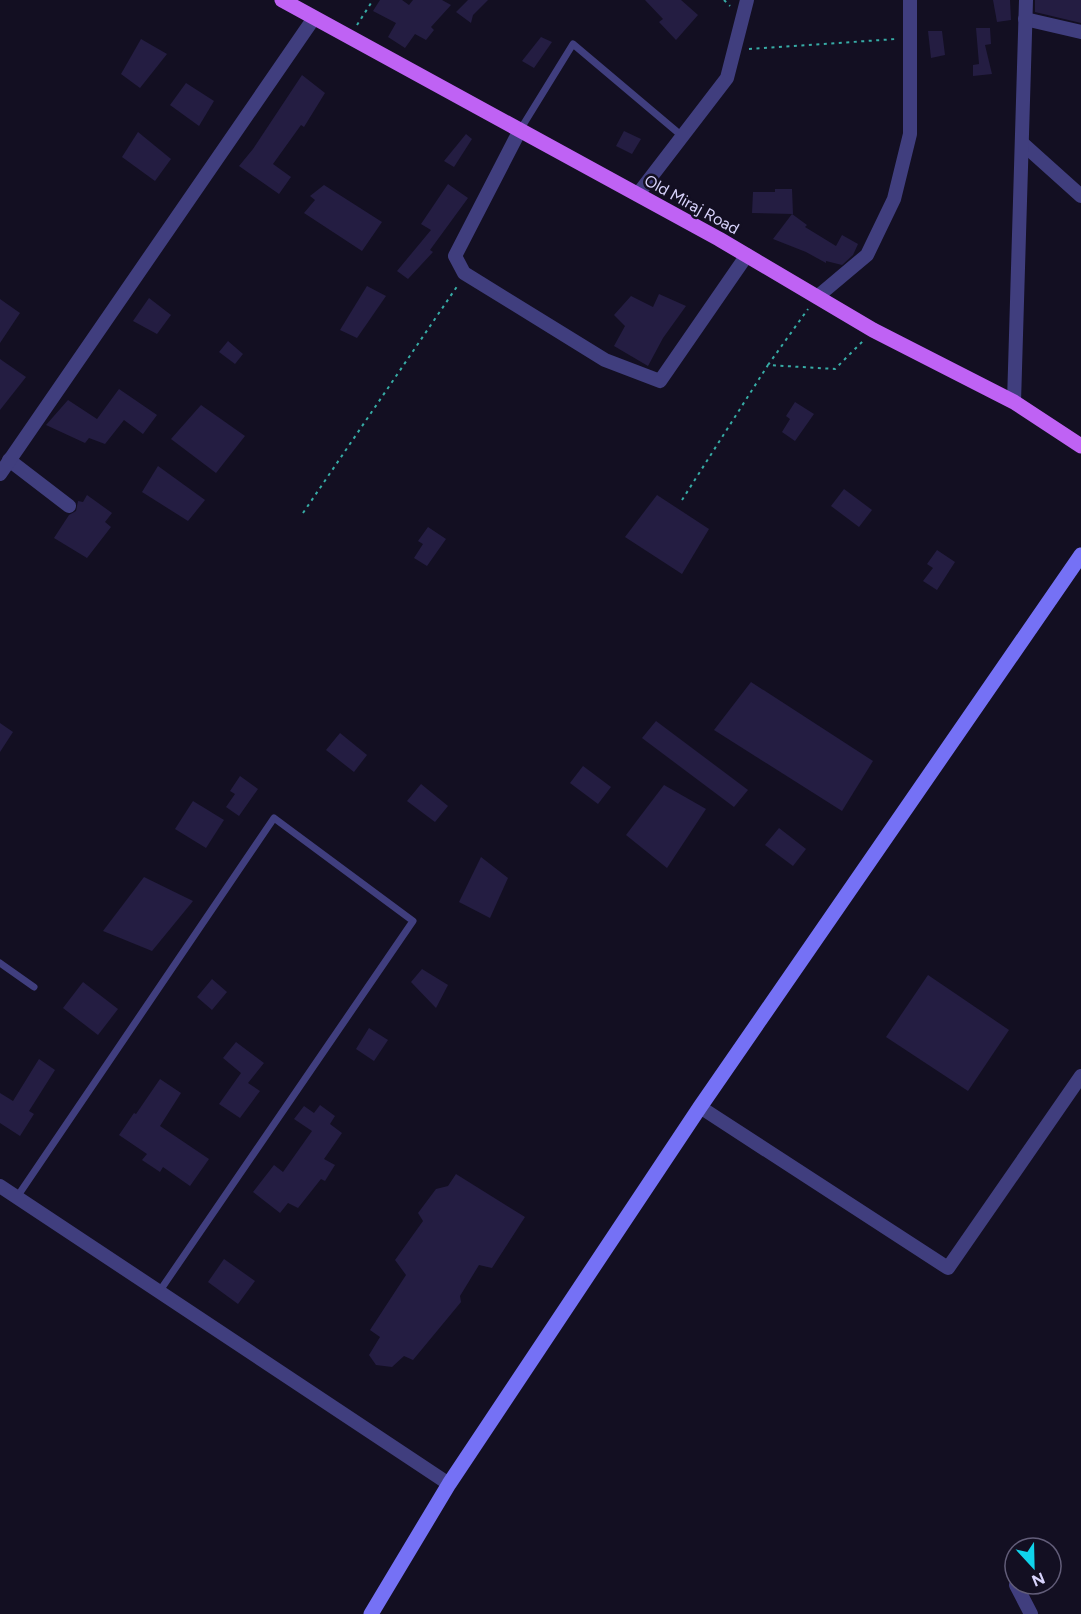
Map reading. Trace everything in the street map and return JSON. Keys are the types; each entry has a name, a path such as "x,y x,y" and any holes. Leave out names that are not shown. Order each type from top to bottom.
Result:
{"main road":[{"name":"Old Miraj Road","path":"282,0 638,194 747,255 873,330 1014,402 1081,446"},
{"path":"371,1614 449,1484 700,1107 1081,555"}],"street":[{"path":"638,194 727,78 747,0"},
{"path":"817,297 867,255 894,199 910,134 910,0"},
{"path":"1014,402 1026,0"},
{"path":"0,474 314,18"},
{"path":"1025,19 1081,32"},
{"path":"520,130 454,256 464,273 605,360 660,381 747,255"},
{"path":"1022,143 1081,196"},
{"path":"9,460 69,506"},
{"path":"700,1107 948,1268 1081,1076"},
{"path":"0,1186 449,1484"},
{"path":"1022,1596 1031,1614"}],"lane":[{"path":"520,130 573,44 682,136"},
{"path":"16,1197 274,818 413,921 159,1292"},
{"path":"0,963 34,987"}],"path":[{"path":"349,37 373,0"},
{"path":"734,50 911,38"},
{"path":"303,513 462,279"},
{"path":"682,500 768,365 817,297"},
{"path":"768,365 835,369 873,330"}],"building":[{"path":"380,0 402,0 409,5 413,0 442,0 451,5 431,27 434,30 426,40 415,34 405,48 388,37 396,23 373,11"},
{"path":"468,0 488,0 473,15 471,23 456,12"},
{"path":"645,0 681,0 698,15 676,40 659,22 663,19"},
{"path":"993,0 1010,0 1011,20 997,22"},
{"path":"1035,0 1081,0 1081,23 1035,12"},
{"path":"976,28 990,28 991,44 985,45 992,74 973,76 973,65 979,64"},
{"path":"928,31 942,31 945,55 931,58"},
{"path":"541,37 552,42 534,68 522,61"},
{"path":"141,39 167,54 140,88 121,74"},
{"path":"302,75 325,93 304,127 301,125 273,164 291,177 279,194 239,166 253,149"},
{"path":"186,83 214,101 199,126 170,105"},
{"path":"624,131 641,139 632,154 616,146"},
{"path":"138,132 171,159 155,181 122,157"},
{"path":"466,134 472,139 454,167 444,161"},
{"path":"448,184 468,198 430,250 433,252 408,279 397,271 431,230 421,224"},
{"path":"324,185 382,222 362,251 304,213 315,200 310,196"},
{"path":"775,189 792,189 793,214 752,213 753,192 775,192"},
{"path":"792,214 807,225 805,227 836,246 842,235 858,244 853,255 842,265 826,261 826,263 773,239"},
{"path":"367,286 386,296 357,338 340,330"},
{"path":"659,294 686,306 663,338 648,366 614,346 625,326 614,315 631,296 653,307"},
{"path":"149,298 171,315 157,334 133,321"},
{"path":"0,299 20,313 0,343"},
{"path":"228,341 243,354 235,364 219,352"},
{"path":"0,359 26,377 0,410"},
{"path":"119,389 157,415 143,434 124,420 105,444 89,438 85,443 46,425 68,400 97,419"},
{"path":"795,402 814,414 795,441 782,432 790,419 786,416"},
{"path":"201,405 245,436 216,473 171,439"},
{"path":"158,466 205,500 188,521 142,492"},
{"path":"844,489 872,510 859,527 831,506"},
{"path":"87,495 112,513 105,522 111,527 87,558 54,538 69,515 76,511 78,501 83,502"},
{"path":"657,495 709,529 682,574 625,537"},
{"path":"428,527 446,539 427,566 414,558 423,544 418,541"},
{"path":"937,550 955,562 937,590 923,581 933,568 927,564"},
{"path":"751,682 873,761 842,811 714,730"},
{"path":"656,721 748,790 734,807 642,738"},
{"path":"0,723 13,732 0,752"},
{"path":"340,733 367,755 354,772 326,750"},
{"path":"583,766 611,787 598,804 570,783"},
{"path":"240,776 258,789 239,816 226,807 235,794 230,791"},
{"path":"421,784 448,806 435,822 407,801"},
{"path":"664,785 706,809 667,868 626,835"},
{"path":"193,801 224,820 206,848 175,829"},
{"path":"779,828 806,849 793,866 765,845"},
{"path":"481,857 508,878 490,918 459,902"},
{"path":"144,877 193,901 152,951 103,931"},
{"path":"422,969 448,985 436,1008 411,982"},
{"path":"928,975 1009,1030 968,1091 886,1037"},
{"path":"212,979 227,992 212,1010 197,997"},
{"path":"83,982 118,1009 98,1035 63,1008"},
{"path":"369,1028 388,1040 374,1061 356,1049"},
{"path":"236,1042 264,1063 248,1083 260,1091 240,1118 219,1104 241,1073 223,1058"},
{"path":"39,1059 55,1070 29,1111 34,1114 20,1136 0,1123 0,1093 13,1101"},
{"path":"160,1079 181,1093 160,1126 209,1159 190,1186 163,1167 160,1172 142,1160 147,1154 119,1135"},
{"path":"320,1105 335,1116 330,1124 342,1133 324,1159 335,1165 325,1181 321,1179 298,1208 288,1203 280,1213 253,1192 274,1165 283,1172 312,1131 294,1119 304,1106 314,1113"},
{"path":"456,1174 525,1217 492,1268 479,1265 460,1296 461,1302 413,1360 404,1356 392,1367 376,1365 369,1355 380,1337 370,1330 406,1275 395,1260 423,1221 418,1213 436,1189 448,1186"},
{"path":"224,1259 255,1281 238,1304 208,1282"}]}
